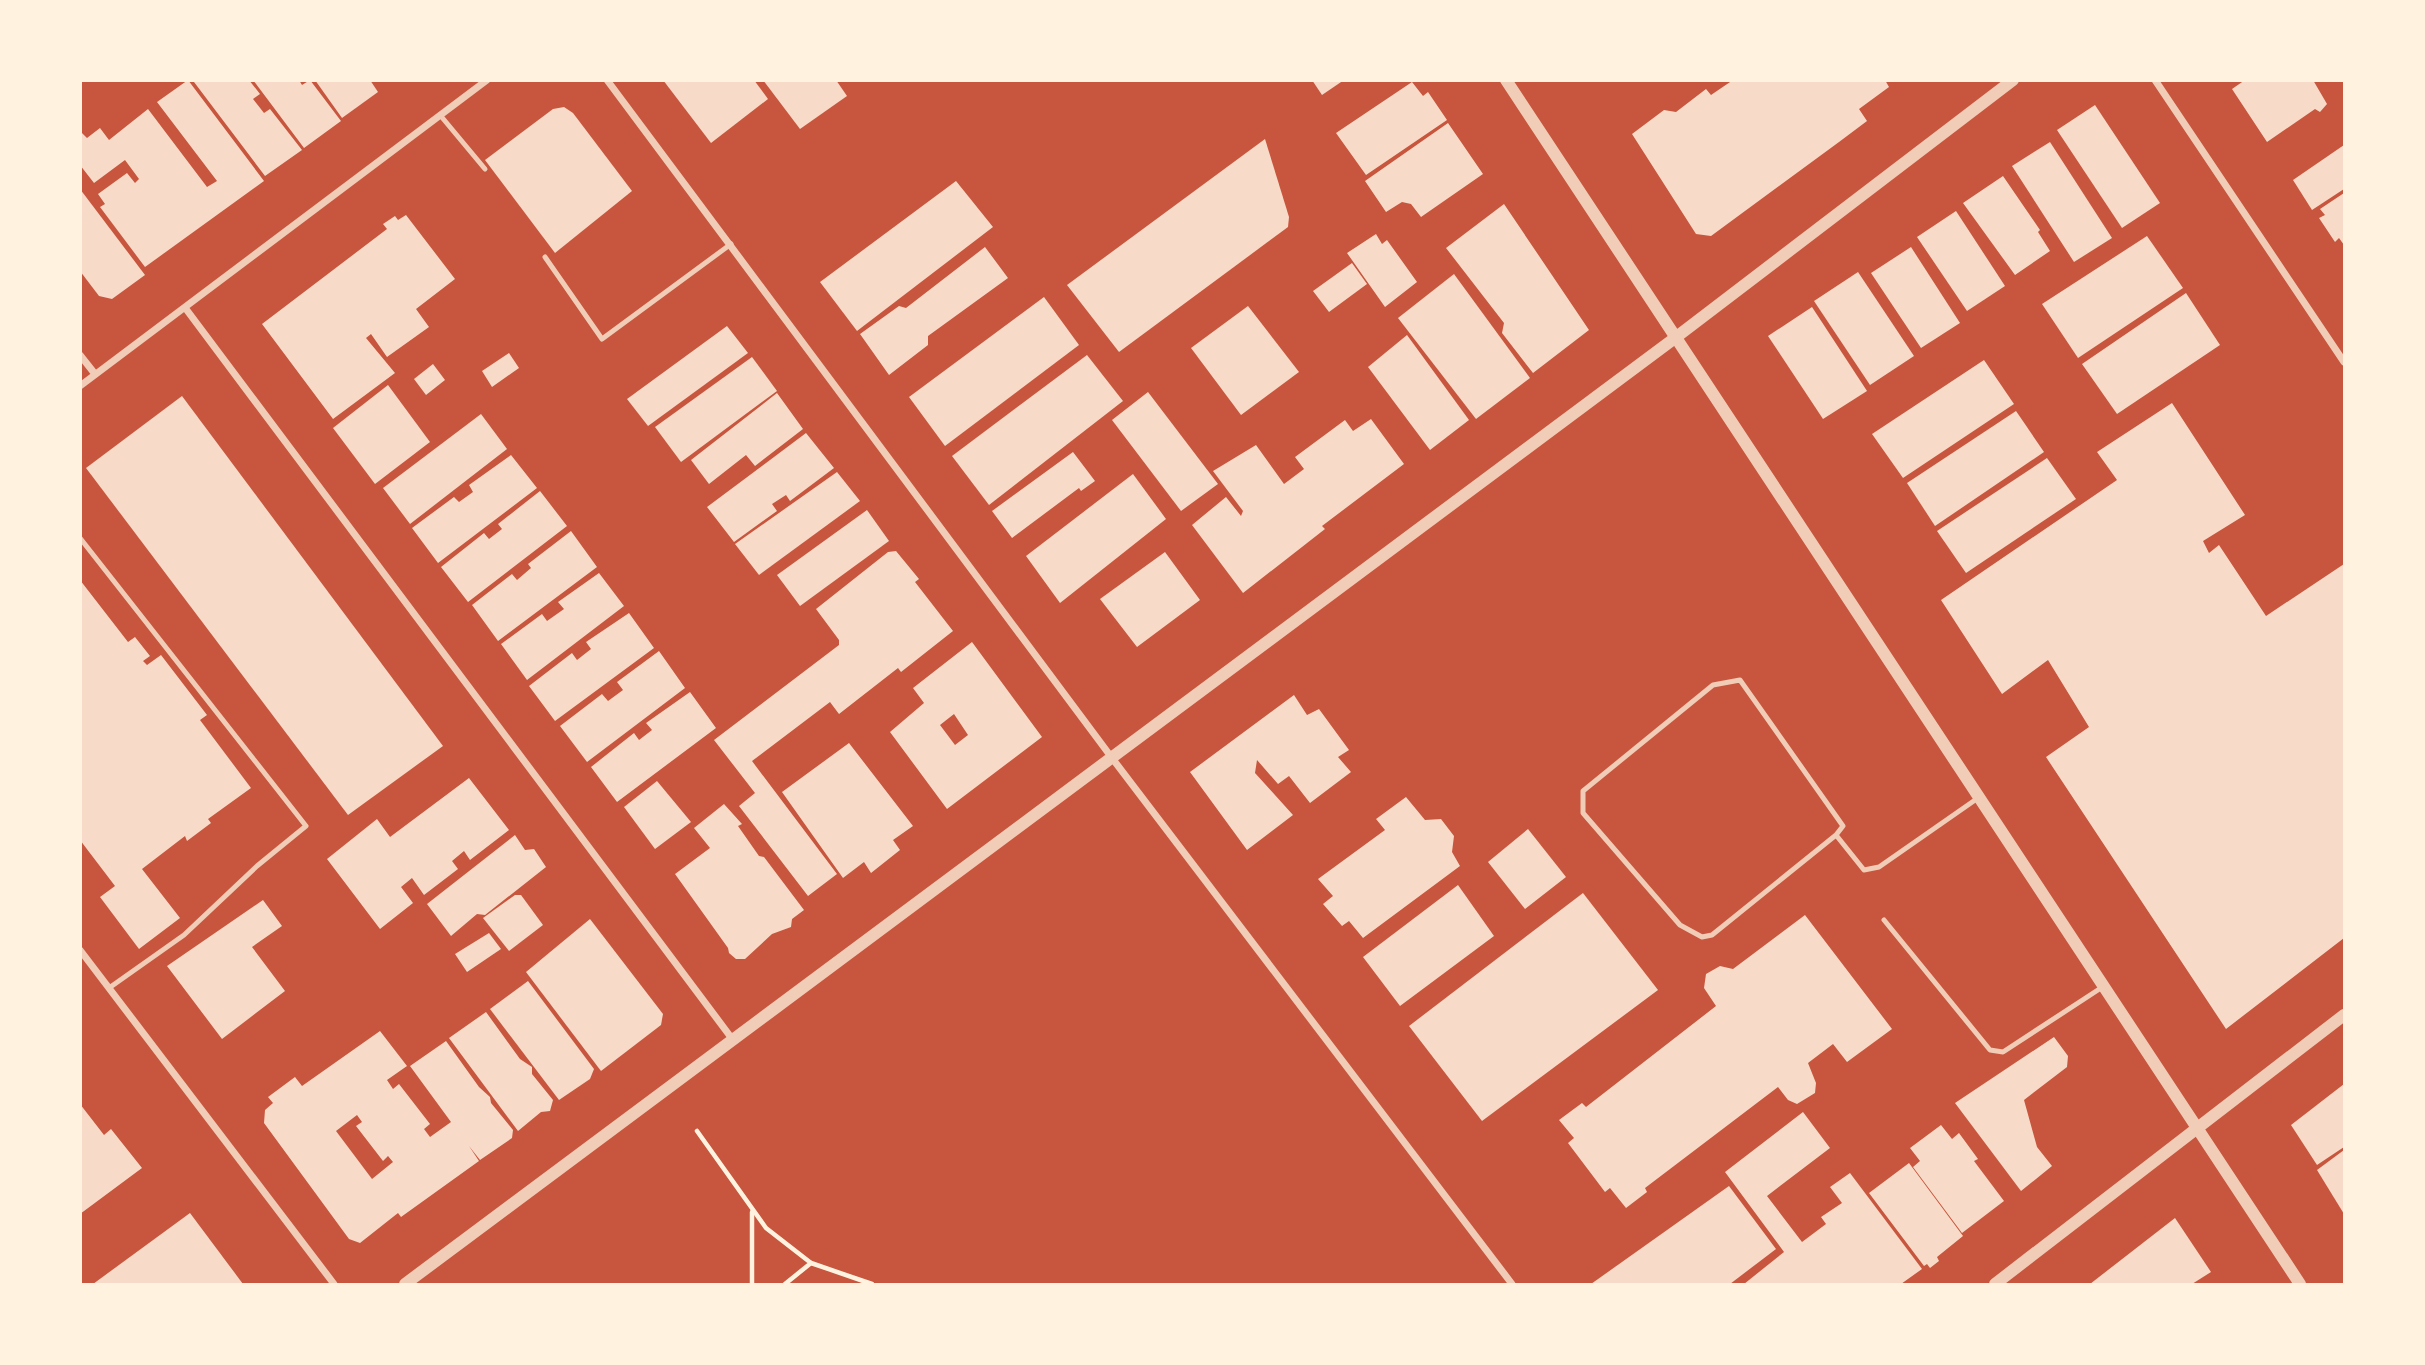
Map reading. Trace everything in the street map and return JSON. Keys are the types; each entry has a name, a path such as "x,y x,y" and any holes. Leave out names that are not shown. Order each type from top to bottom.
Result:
{"street":[{"path":"80,386 186,309 486,80"},
{"path":"607,80 1112,758 1512,1284"},
{"path":"1506,80 2300,1284"},
{"path":"405,1284 1675,338 2013,80"},
{"path":"2155,80 2344,362"},
{"path":"186,309 733,1040"},
{"path":"80,355 96,374"},
{"path":"80,950 334,1284"},
{"path":"1995,1284 2344,1015"}],"lane":[{"path":"440,115 485,169"},
{"path":"545,257 602,339 731,244"},
{"path":"80,538 306,826 257,866 184,935 109,988"},
{"path":"1740,680 1843,826 1836,835 1712,935 1702,937 1680,925 1583,813 1583,791 1713,685 1740,680"},
{"path":"1836,835 1864,870 1879,867 1980,796"},
{"path":"1884,920 1990,1050 2003,1052 2104,986"}],"path":[{"path":"697,1131 766,1228 811,1263 872,1284"},
{"path":"752,1211 752,1284"},
{"path":"785,1284 811,1263"}],"building":[{"path":"188,80 264,181 145,267 100,207 105,204 98,194 127,173 135,183 139,179 125,160 94,183 80,165 80,131 87,138 100,128 109,140 148,109 207,187 217,181 157,102"},
{"path":"249,80 260,94 253,99 264,113 270,109 302,150 265,176 194,82"},
{"path":"253,80 299,80 302,85 310,80 341,121 304,148"},
{"path":"315,80 370,80 378,92 342,118"},
{"path":"663,80 754,80 768,99 711,143"},
{"path":"763,80 836,80 847,96 800,129"},
{"path":"1312,80 1344,80 1322,95"},
{"path":"1733,80 1885,80 1889,87 1859,109 1867,121 1711,236 1696,234 1632,134 1664,110 1676,112 1706,89 1711,95"},
{"path":"2245,80 2313,80 2327,104 2320,112 2315,109 2267,142 2232,89"},
{"path":"1412,82 1423,96 1428,92 1447,120 1366,175 1336,133"},
{"path":"2095,105 2160,203 2122,228 2057,130"},
{"path":"564,107 573,113 632,191 555,253 485,160 553,109"},
{"path":"1448,123 1483,174 1421,217 1411,204 1402,202 1386,212 1365,181"},
{"path":"1265,139 1289,217 1288,227 1119,352 1067,285"},
{"path":"2050,142 2112,238 2074,262 2012,166"},
{"path":"2344,145 2344,189 2312,210 2293,180"},
{"path":"2003,176 2040,230 2038,232 2050,251 2015,275 1963,203"},
{"path":"956,181 993,227 857,331 820,282"},
{"path":"80,189 145,275 112,299 99,296 80,271"},
{"path":"2344,193 2344,245 2339,238 2335,242 2319,218 2325,215 2320,209"},
{"path":"1504,204 1589,330 1533,373 1502,333 1504,323 1446,248"},
{"path":"1956,211 2005,286 1967,311 1917,237"},
{"path":"406,215 455,279 416,309 429,327 387,357 371,334 366,338 395,373 333,419 262,324 387,229 383,224 395,216 398,220"},
{"path":"1376,234 1382,244 1387,240 1417,282 1385,307 1347,253"},
{"path":"2147,236 2183,288 2078,358 2042,304"},
{"path":"985,247 1008,278 928,336 928,345 889,375 860,334 899,306 906,308"},
{"path":"1911,247 1960,323 1921,348 1871,273"},
{"path":"1352,263 1367,284 1329,312 1313,291"},
{"path":"1858,272 1914,356 1870,385 1814,301"},
{"path":"1454,274 1530,378 1476,419 1398,318"},
{"path":"2186,293 2220,345 2117,414 2082,364"},
{"path":"1044,297 1079,345 945,446 909,397"},
{"path":"1248,306 1299,372 1241,415 1191,348"},
{"path":"1812,307 1867,391 1823,419 1768,336"},
{"path":"727,326 748,353 648,426 627,399"},
{"path":"1407,335 1469,420 1430,450 1368,367"},
{"path":"509,353 519,368 492,387 482,371"},
{"path":"1087,355 1123,401 989,505 952,456"},
{"path":"752,357 777,391 681,462 655,427"},
{"path":"1984,360 2014,404 1903,478 1872,434"},
{"path":"433,364 445,380 426,395 414,379"},
{"path":"388,385 430,442 375,484 333,428"},
{"path":"1148,392 1218,484 1181,511 1112,420"},
{"path":"777,393 803,429 755,466 746,455 709,484 691,460"},
{"path":"182,396 443,746 348,815 86,468"},
{"path":"2172,403 2245,515 2203,541 2209,553 2219,545 2266,616 2344,564 2344,938 2226,1029 2046,757 2089,727 2048,660 2002,694 1941,600 2117,480 2097,452"},
{"path":"2016,411 2044,452 1935,526 1907,483"},
{"path":"481,414 507,449 410,524 383,488"},
{"path":"1371,419 1404,464 1322,526 1325,529 1243,593 1192,525 1226,497 1241,516 1243,511 1213,471 1256,445 1284,484 1304,469 1295,457 1345,420 1353,431"},
{"path":"806,433 834,468 790,501 786,495 772,504 777,511 734,542 707,507"},
{"path":"1073,452 1095,481 1081,491 1079,488 1012,538 992,511"},
{"path":"511,455 537,488 438,563 412,528 454,497 459,502 473,492 469,485"},
{"path":"2047,458 2076,499 1966,573 1937,531"},
{"path":"837,472 860,501 759,575 735,544"},
{"path":"1133,474 1166,519 1060,603 1026,556"},
{"path":"540,491 567,526 468,602 441,567 484,533 489,539 502,529 498,524"},
{"path":"867,510 889,541 800,606 777,575"},
{"path":"571,531 597,567 498,641 472,605 512,574 517,580 531,568 528,564"},
{"path":"896,551 919,579 915,582 953,631 901,672 898,668 839,714 830,702 752,761 837,874 808,896 739,806 755,793 714,740 839,645 839,640 816,609 888,552"},
{"path":"1165,552 1200,600 1137,647 1100,599"},
{"path":"599,573 624,606 527,680 501,644 542,614 547,621 564,609 558,602"},
{"path":"80,580 128,642 135,637 150,656 143,661 147,665 161,655 207,715 200,720 251,788 208,819 211,823 187,841 185,836 142,869 180,918 139,949 100,897 115,886 80,840"},
{"path":"629,613 654,648 555,721 529,686 572,653 577,660 591,649 586,642"},
{"path":"972,642 1042,737 947,809 890,732 924,703 913,688","holes":["954,714 968,735 955,745 940,725"]},
{"path":"659,651 685,688 587,762 560,726 602,694 608,701 623,690 617,682"},
{"path":"690,692 716,728 617,802 591,767 634,733 639,740 652,730 646,723"},
{"path":"1294,695 1307,715 1319,709 1349,750 1338,757 1351,772 1310,803 1289,776 1278,784 1257,760 1255,773 1293,815 1247,850 1190,772"},
{"path":"849,743 913,826 893,840 900,850 871,873 864,862 843,878 782,792"},
{"path":"469,778 509,830 470,860 464,851 452,861 458,869 424,895 412,878 401,887 413,903 380,929 327,859 377,819 390,837"},
{"path":"657,781 691,822 655,849 624,807"},
{"path":"1406,797 1425,820 1441,819 1454,836 1452,852 1460,866 1363,938 1349,921 1342,926 1323,904 1333,896 1318,879 1385,830 1376,819"},
{"path":"724,804 742,824 738,826 759,856 764,857 804,910 792,919 791,927 772,934 745,959 736,959 729,953 675,874 710,848 694,828"},
{"path":"1528,829 1566,877 1525,909 1488,862"},
{"path":"515,835 525,850 534,849 546,867 485,915 477,914 451,936 427,904"},
{"path":"1458,885 1494,936 1400,1006 1363,957"},
{"path":"1583,893 1658,990 1482,1121 1409,1026"},
{"path":"515,895 521,895 543,925 509,951 483,918"},
{"path":"263,900 282,926 252,947 285,991 222,1039 167,966"},
{"path":"1805,915 1892,1029 1847,1062 1833,1044 1808,1063 1816,1083 1815,1093 1797,1104 1788,1100 1778,1087 1645,1188 1647,1192 1626,1208 1610,1188 1605,1192 1568,1143 1574,1138 1559,1120 1582,1103 1586,1107 1716,1006 1704,988 1706,974 1720,966 1733,969"},
{"path":"590,919 663,1014 661,1025 601,1071 526,972"},
{"path":"489,933 501,949 467,972 455,954"},
{"path":"528,981 594,1069 590,1079 559,1100 490,1009"},
{"path":"486,1012 520,1059 532,1067 532,1074 553,1100 550,1111 541,1112 518,1131 449,1038"},
{"path":"380,1031 407,1066 387,1080 393,1089 399,1084 430,1124 424,1129 430,1137 451,1122 410,1066 446,1041 513,1130 512,1138 480,1160 469,1146 479,1161 401,1217 398,1213 360,1243 349,1239 264,1123 265,1110 273,1103 268,1097 295,1077 302,1086","holes":["357,1115 362,1122 356,1126 383,1161 388,1156 393,1162 372,1179 336,1131"]},
{"path":"2054,1037 2068,1056 2067,1067 2024,1100 2037,1147 2052,1166 2021,1191 1955,1103"},
{"path":"2344,1084 2344,1147 2317,1165 2291,1125"},
{"path":"80,1104 104,1135 111,1129 142,1168 80,1214"},
{"path":"1803,1112 1830,1148 1767,1196 1802,1242 1826,1224 1821,1217 1842,1203 1830,1187 1850,1173 1922,1269 1901,1284 1744,1284 1784,1252 1725,1172"},
{"path":"1941,1125 1952,1139 1959,1133 1978,1159 1974,1161 2004,1201 1962,1233 1913,1167 1920,1161 1910,1148"},
{"path":"2344,1150 2344,1214 2317,1170"},
{"path":"1909,1163 1963,1236 1937,1257 1939,1261 1930,1268 1927,1264 1924,1266 1869,1193"},
{"path":"1729,1186 1776,1249 1730,1284 1591,1284"},
{"path":"190,1213 243,1284 93,1284"},
{"path":"2175,1218 2211,1272 2192,1284 2090,1284"}]}
